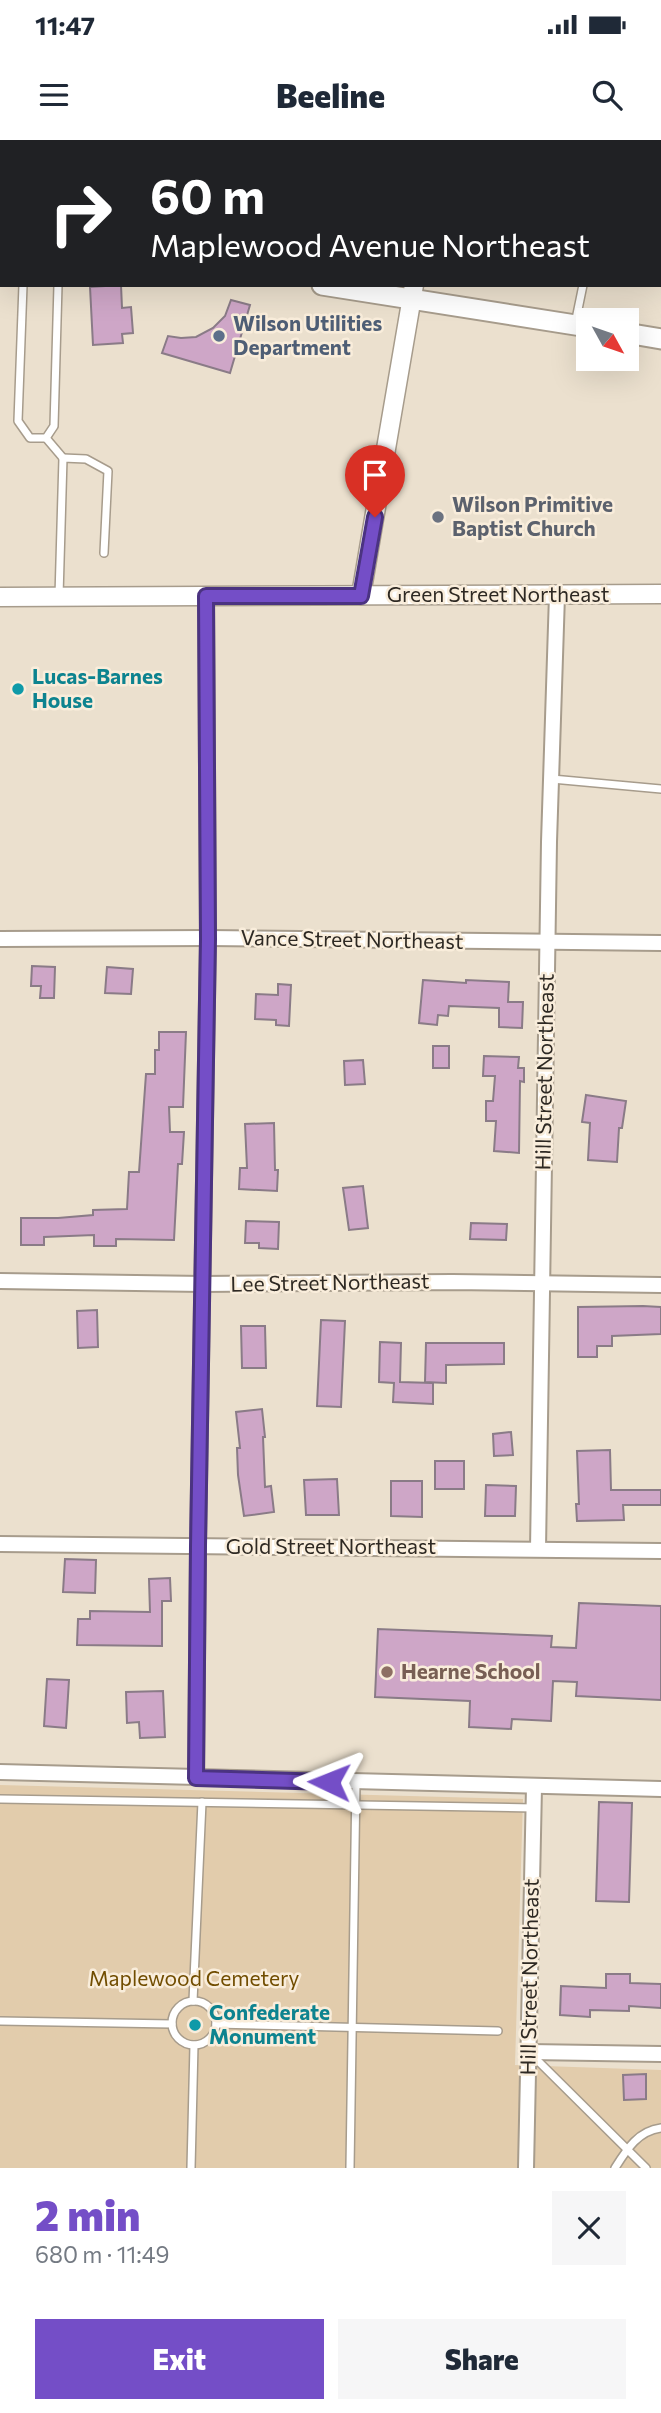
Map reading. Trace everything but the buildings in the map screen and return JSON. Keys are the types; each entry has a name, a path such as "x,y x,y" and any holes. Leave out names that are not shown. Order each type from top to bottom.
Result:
{"main road":[{"path":"345,287 413,293 576,325"},
{"path":"639,335 661,338"}],"street":[{"path":"361,596 413,293"},
{"name":"Green Street Northeast","path":"0,597 661,594"},
{"name":"Hill Street Northeast","path":"538,1549 547,943 557,595"},
{"path":"196,1778 208,939 206,596"},
{"name":"Vance Street Northeast","path":"0,939 661,943"},
{"name":"Lee Street Northeast","path":"0,1281 661,1285"},
{"name":"Gold Street Northeast","path":"0,1544 661,1551"},
{"path":"0,1772 661,1789"},
{"name":"Hill Street Northeast","path":"526,2168 534,1787"},
{"path":"529,2052 661,2054"}],"lane":[{"path":"23,287 18,421 30,438 46,438 63,458 59,597"},
{"path":"46,438 54,426 58,287"},
{"path":"582,308 583,287"},
{"path":"63,458 86,459 108,471 104,553"},
{"path":"551,779 661,789"},
{"path":"350,2168 356,1782"},
{"path":"0,1799 534,1808"},
{"path":"194,2001 202,1802"},
{"path":"194,2001 210,2008 216,2024 214,2034 209,2039 194,2045 177,2038 172,2024 177,2010 194,2001"},
{"path":"0,2021 172,2024"},
{"path":"216,2024 498,2031"},
{"path":"191,2168 194,2045"},
{"path":"529,2052 646,2168"},
{"path":"615,2168 628,2148 647,2130 661,2128"}],"green space":[{"name":"Maplewood Cemetery","path":"0,1785 523,1799 515,2065 661,2070 661,2168 0,2168"}],"place":[{"name":"Wilson Utilities Department","path":"219,336"},
{"name":"Wilson Primitive Baptist Church","path":"438,517"},
{"name":"Lucas-Barnes House","path":"18,689"},
{"name":"Hearne School","path":"387,1672"},
{"name":"Confederate Monument","path":"195,2025"}],"route":[{"path":"329,1782 196,1778 208,939 206,596 361,596 375,517"}]}
